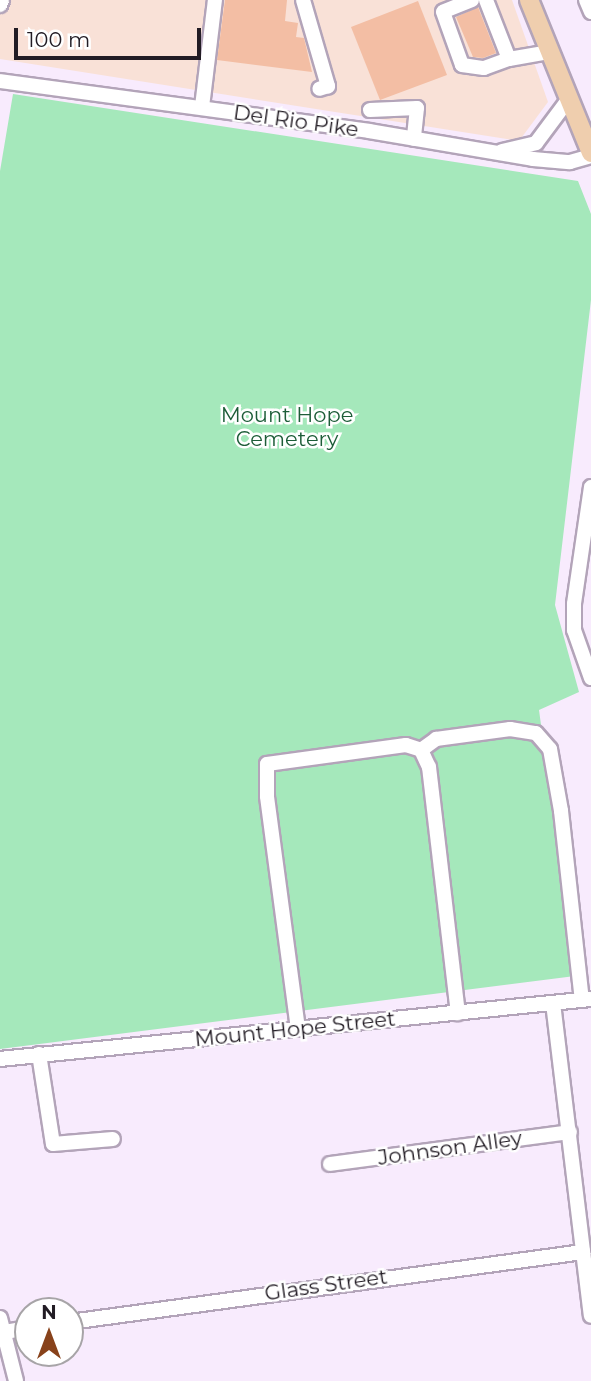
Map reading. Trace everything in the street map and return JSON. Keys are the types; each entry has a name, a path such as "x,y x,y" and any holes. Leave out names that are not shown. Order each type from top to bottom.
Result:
{"main road":[{"path":"529,0 591,155"}],"street":[{"path":"0,5 2,0"},
{"path":"202,107 215,0"},
{"path":"303,0 328,86 319,89"},
{"path":"471,0 443,12 462,65 484,68 509,59 548,51"},
{"path":"486,0 509,59"},
{"path":"586,0 591,12"},
{"name":"Del Rio Pike","path":"0,81 202,107 414,139 492,154 570,162 591,155"},
{"path":"492,154 536,143 568,100"},
{"path":"370,110 417,108 414,139"},
{"path":"591,487 574,604 574,630 591,678"},
{"path":"421,750 436,739 510,729 536,733 550,749 586,1000"},
{"path":"298,1029 267,796 267,764 406,745 421,750 429,767 458,1013"},
{"name":"Mount Hope Street","path":"0,1059 586,1000"},
{"path":"553,1003 591,1316"},
{"path":"39,1055 53,1144 113,1139"},
{"name":"Johnson Alley","path":"330,1164 570,1132"},
{"name":"Glass Street","path":"84,1320 583,1252"},
{"path":"3,1325 16,1381"}],"shaded area":[{"path":"0,0 512,0 548,102 519,141 0,59"}],"green space":[{"name":"Mount Hope Cemetery","path":"13,94 578,181 591,214 591,300 555,605 579,692 539,710 575,976 0,1049 0,171"}],"building":[{"path":"225,0 287,0 285,21 298,23 296,37 304,38 312,72 217,60"},
{"path":"418,1 447,75 380,100 351,27"},
{"path":"478,7 496,53 483,58 473,57 456,17"}]}
